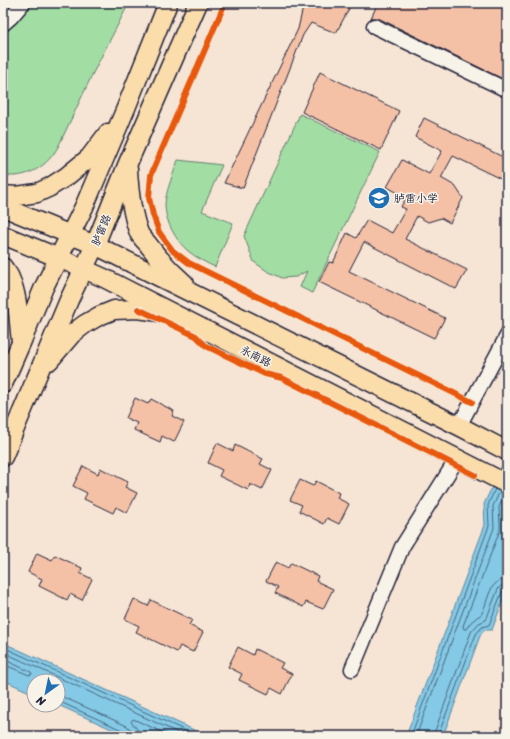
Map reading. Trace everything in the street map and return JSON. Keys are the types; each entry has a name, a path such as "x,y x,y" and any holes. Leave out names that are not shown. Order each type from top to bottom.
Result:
{"main road":[{"path":"3,384 44,287 84,207 168,3"},
{"name":"胪雷路","path":"3,457 69,300 95,245 128,163 198,3"},
{"path":"3,195 17,196 37,193 67,176 89,158 126,108"},
{"path":"128,163 129,191 132,209 140,235 156,255 178,278 205,300"},
{"path":"3,207 95,245 507,451"},
{"name":"永南路","path":"3,235 104,278 507,484"},
{"path":"3,268 10,277 17,299 21,343"},
{"path":"38,374 72,334 99,316 114,310 138,309 175,315"}],"street":[{"path":"3,24 23,3"},
{"path":"374,26 507,90"},
{"path":"459,426 507,336"},
{"path":"352,670 402,547 457,459"}],"green space":[{"path":"29,3 129,3 54,153 46,162 35,170 23,175 9,176 3,175 3,32 15,23"},
{"path":"300,114 380,152 312,293 300,287 307,271 296,277 282,278 267,271 254,262 244,236"},
{"path":"178,160 222,165 202,211 233,223 215,267 188,251 179,242 169,224 165,211 165,200"}],"water":[{"path":"507,455 507,589 492,630 484,630 480,636 443,736 406,736 485,525 484,504"},
{"path":"3,642 207,736 127,736 66,709 66,673 26,673 26,690 3,680"}],"building":[{"path":"304,3 352,3 336,33 311,23 303,35 243,188 224,183 298,29"},
{"path":"378,3 507,3 507,81 378,18 371,18"},
{"path":"320,72 399,111 381,150 302,112"},
{"path":"424,118 507,159 507,182 453,156 441,178 455,186 463,198 450,223 441,218 428,222 417,216 405,239 467,270 456,289 364,242 349,271 445,318 434,338 319,282 329,262 333,263 347,233 356,238 367,220 392,233 406,209 401,207 406,197 387,187 402,160 429,174 442,151 415,137"},
{"path":"135,398 148,404 151,399 174,411 172,416 184,422 174,442 162,436 160,442 134,430 137,423 126,418"},
{"path":"217,443 233,451 235,445 263,459 260,464 272,470 262,490 250,484 248,490 219,476 222,470 208,463"},
{"path":"83,466 98,474 100,468 128,482 125,487 137,493 127,513 116,507 113,513 84,499 87,493 73,486"},
{"path":"300,480 313,486 316,481 339,493 337,498 349,504 339,524 327,518 324,524 299,511 302,505 290,500"},
{"path":"37,553 52,560 55,555 82,568 80,573 92,579 82,600 70,594 67,600 39,586 42,579 28,572"},
{"path":"276,562 288,568 291,563 318,576 316,581 333,589 323,609 306,602 303,607 275,593 278,587 266,581"},
{"path":"134,599 148,606 151,600 192,620 189,625 203,632 193,652 180,646 177,652 136,632 139,626 125,619"},
{"path":"238,647 253,655 255,649 283,663 280,668 292,674 282,694 271,688 268,694 239,680 242,674 228,667"}],"cycle path":[{"path":"225,3 151,175 149,198 159,232 173,251 189,263 472,402"},
{"path":"138,309 196,336 206,346 265,374 282,378 475,475"}],"place":[{"name":"胪雷小学","path":"379,198"}]}
